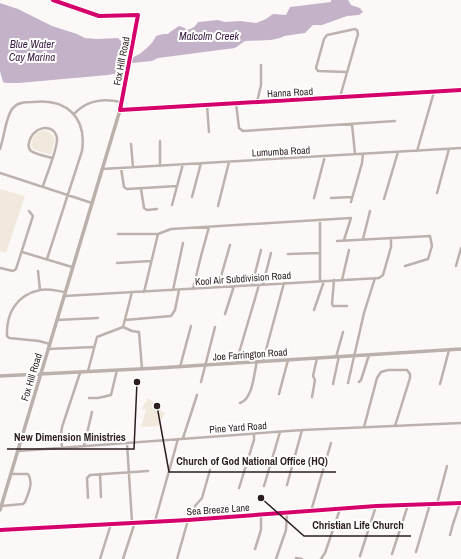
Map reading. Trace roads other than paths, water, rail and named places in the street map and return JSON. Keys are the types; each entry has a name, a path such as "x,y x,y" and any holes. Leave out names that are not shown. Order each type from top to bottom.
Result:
{"main road":[{"name":"Hanna Road","path":"120,110 461,90"},
{"name":"Fox Hill Road","path":"1,508 120,110"},
{"name":"Joe Farrington Road","path":"0,376 180,367 461,349"},
{"path":"43,365 44,370 50,374"},
{"path":"27,375 36,379 37,386"}],"street":[{"name":"Fox Hill Road","path":"53,0 99,16 138,15 120,110"},
{"path":"340,97 358,34 357,30 355,29 327,35 324,39 316,68 318,71 346,72"},
{"path":"257,102 261,85 261,65"},
{"path":"417,151 434,92"},
{"path":"74,114 85,104 98,100 122,102"},
{"path":"0,149 11,111 17,104 42,101 52,102 64,106 74,114 79,123 83,133 84,143 47,260"},
{"path":"236,103 238,128 243,131 395,121"},
{"path":"207,105 209,132"},
{"path":"352,124 355,154"},
{"path":"43,186 52,158 56,144 56,135 45,128 35,131 30,139 30,149 33,152 52,158"},
{"path":"160,141 160,166"},
{"path":"131,144 133,167"},
{"name":"Lumumba Road","path":"102,169 461,148"},
{"path":"436,193 449,149"},
{"path":"384,199 398,152"},
{"path":"351,202 362,163 363,154"},
{"path":"314,198 325,156"},
{"path":"218,206 230,162"},
{"path":"192,197 201,163"},
{"path":"172,205 184,164"},
{"path":"121,168 124,187 127,189 177,186"},
{"path":"0,173 92,203"},
{"path":"142,189 144,208 147,210 156,209"},
{"path":"331,198 352,197"},
{"path":"0,268 13,271 16,269 33,216 29,211"},
{"path":"362,239 370,211"},
{"path":"118,234 158,234 171,229 350,218 344,240"},
{"path":"314,310 322,281 320,220"},
{"path":"193,289 210,227"},
{"path":"144,292 158,234"},
{"path":"337,241 430,236 432,246 428,259 405,266"},
{"path":"348,383 375,278 383,275 391,247 391,238"},
{"path":"173,290 183,243"},
{"path":"218,287 230,245"},
{"path":"456,266 461,248"},
{"path":"252,285 260,250"},
{"path":"342,280 349,250"},
{"path":"22,252 72,267"},
{"path":"263,284 271,253"},
{"path":"288,254 320,253"},
{"path":"117,263 151,261"},
{"path":"38,271 40,290 30,293 14,306 8,318 7,336 12,339 39,342 49,347 94,347"},
{"name":"Kool Air Subdivision Road","path":"40,290 45,289 65,294 144,292 375,278"},
{"path":"334,280 332,304 333,306 347,306"},
{"path":"262,361 284,283"},
{"path":"236,363 259,285"},
{"path":"226,314 234,286"},
{"path":"125,320 171,316 175,310 179,290"},
{"path":"123,327 132,292"},
{"path":"57,320 98,318"},
{"path":"180,367 191,326"},
{"path":"87,372 97,337 123,327 139,332 142,369"},
{"path":"201,382 215,327"},
{"path":"333,384 343,332"},
{"path":"440,384 449,350"},
{"path":"359,382 369,355"},
{"path":"312,397 315,380 313,376 318,358"},
{"path":"279,394 288,360"},
{"path":"240,403 244,402 249,395 257,361"},
{"path":"89,398 98,398 111,395 117,370"},
{"path":"364,427 377,378 381,372 388,370 407,370 410,378 395,426"},
{"path":"62,448 62,427 80,372"},
{"path":"183,438 196,395"},
{"path":"84,446 92,412"},
{"name":"Pine Yard Road","path":"17,451 302,430 461,423"},
{"path":"287,485 302,430"},
{"path":"264,486 280,432"},
{"path":"239,488 254,440 254,434"},
{"path":"155,521 178,439"},
{"path":"310,511 331,442"},
{"path":"124,559 134,522 127,443"},
{"path":"437,504 447,466"},
{"path":"196,519 195,506 202,498 210,470"},
{"path":"88,498 87,478 90,475 148,471"},
{"path":"1,508 23,504 30,487 30,477 28,474 11,474"},
{"path":"100,474 101,498"},
{"path":"450,535 461,503"},
{"name":"Sea Breeze Lane","path":"0,530 188,520 376,506 461,503"},
{"path":"416,552 430,504"},
{"path":"392,554 408,505"},
{"path":"360,556 376,506"},
{"path":"321,559 325,553 340,509"},
{"path":"276,559 286,530 287,512"},
{"path":"255,549 261,530 261,514"},
{"path":"176,559 188,520"},
{"path":"100,559 111,524"},
{"path":"296,558 302,559"}],"water":[{"name":"Malcolm Creek","path":"331,0 348,0 351,5 360,8 363,12 359,15 347,16 322,25 313,25 305,33 284,36 271,40 245,41 235,48 158,58 152,61 132,63 130,61 148,47 156,36 168,34 179,26 185,28 186,30 193,28 198,22 218,20 225,22 240,21 256,23 273,14 286,15 290,7 331,2"},
{"name":"Blue Water Cay Marina","path":"0,3 18,9 52,26 85,38 118,38 121,41 123,67 119,73 108,75 19,83 3,82 0,71"}],"place":[{"name":"New Dimension Ministries","path":"137,382"},
{"name":"Church of God National Office (HQ)","path":"157,406"},
{"name":"Christian Life Church","path":"261,498"}]}
